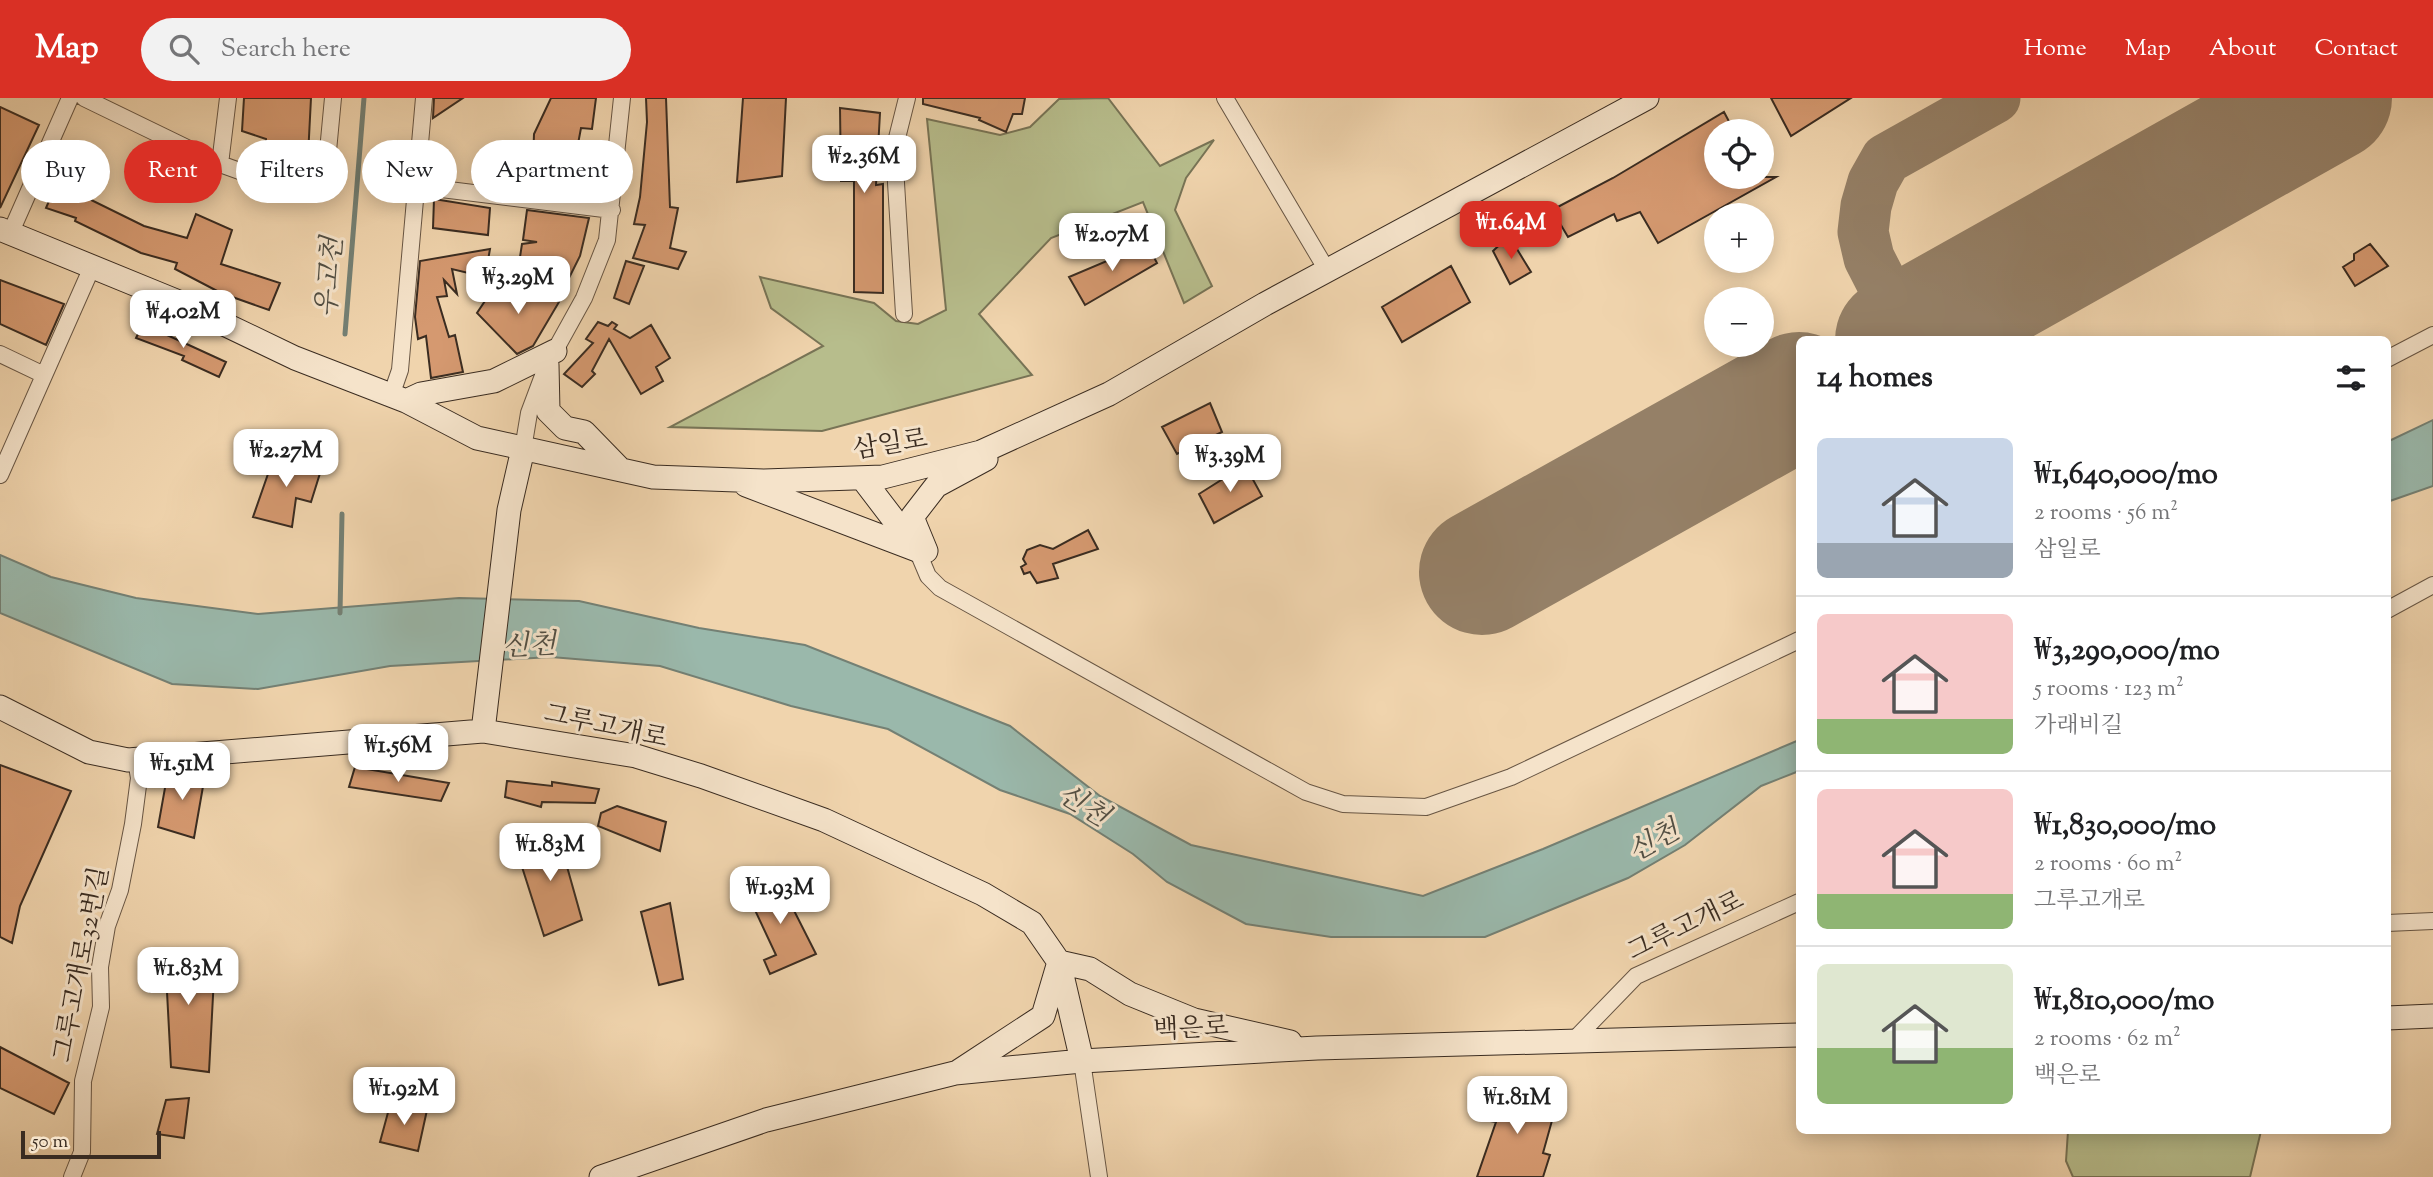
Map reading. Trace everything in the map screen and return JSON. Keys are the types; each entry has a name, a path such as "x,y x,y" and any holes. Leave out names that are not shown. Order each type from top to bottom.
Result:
{"main road":[{"name":"삼일로","path":"5,231 176,301 295,358 399,399 478,439 653,477 734,480 883,477 981,452 1109,394 1265,303 1328,272 1647,98"},
{"path":"399,399 494,381 551,358 548,411 565,428 584,432 620,469"},
{"path":"921,551 912,517 936,486 966,471 1028,432"},
{"path":"484,722 509,510 523,449"},
{"path":"862,478 921,551"},
{"path":"734,480 921,551"},
{"name":"그루고개로","path":"0,707 89,752 136,760 484,722 636,756 824,820 983,894 1032,923 1059,962 1082,1061"},
{"path":"955,1073 1043,1016 1059,962 1090,969 1130,995 1194,1020 1317,1048"},
{"path":"2391,1018 2433,1016"},
{"name":"백은로","path":"601,1177 766,1120 955,1073 1082,1061 1317,1048 1796,1035"}],"street":[{"path":"5,231 70,98"},
{"path":"84,98 171,140"},
{"path":"222,148 228,98"},
{"path":"222,165 291,191 301,193 310,190 326,172 333,98"},
{"path":"420,140 424,98"},
{"path":"523,449 529,413 551,358 584,298 607,240 622,98"},
{"path":"904,314 894,150 907,98"},
{"path":"1225,98 1328,272"},
{"path":"457,191 612,210"},
{"path":"399,399 415,203"},
{"path":"0,475 92,267"},
{"path":"2391,357 2433,335"},
{"path":"0,354 44,375"},
{"path":"921,551 928,576 940,588 1306,792 1343,804 1426,807 1511,778 1796,641"},
{"path":"2391,608 2433,585"},
{"name":"그루고개로32번길","path":"72,1177 82,1152 83,1081 101,1007 100,967 107,926 120,890 133,824 139,778 136,760"},
{"name":"그루고개로","path":"1574,1040 1636,976 1796,903"},
{"path":"2391,923 2433,921"},
{"path":"1082,1061 1098,1177"}],"green space":[{"path":"1108,98 1160,166 1214,140 1186,178 1175,210 1212,286 1184,303 1143,202 1051,238 979,314 1032,375 822,431 670,427 823,346 771,308 760,277 874,303 896,321 918,324 946,310 927,119 1000,135 1030,127 1059,99"},
{"path":"2068,1134 2260,1134 2250,1177 2073,1177 2066,1161"}],"water":[{"path":"2433,420 2433,486 2391,501 2391,440"},
{"name":"신천","path":"0,555 51,577 136,598 258,614 459,598 579,601 699,628 805,645 1010,726 1100,796 1191,845 1423,896 1543,849 1796,741 1796,772 1761,786 1685,845 1628,878 1485,937 1331,937 1246,924 1167,882 1133,854 1070,814 1000,790 888,729 791,706 660,666 551,657 390,666 258,689 172,684 0,613"}],"building":[{"path":"244,98 311,98 309,140 266,140 242,131"},
{"path":"434,98 463,98 433,118"},
{"path":"551,98 596,98 592,129 581,128 579,140 534,140"},
{"path":"646,98 666,98 670,207 678,208 670,248 686,252 678,269 633,258 645,225 634,224 640,197 647,122"},
{"path":"743,98 786,98 782,176 737,182"},
{"path":"923,98 1025,98 1022,114 1013,114 1006,132 979,120 980,118 923,104"},
{"path":"1771,98 1851,98 1791,136"},
{"path":"0,107 39,125 32,140 21,140 21,163 0,208"},
{"path":"840,108 880,113 876,185 883,184 883,293 854,292 854,181 841,181"},
{"path":"1724,112 1728,119 1712,119"},
{"path":"1704,124 1704,189 1755,189 1730,203 1704,203 1704,217 1658,243 1640,212 1617,221 1614,214 1568,237 1552,210 1613,178"},
{"path":"48,203 97,203 144,226 187,238 196,214 232,230 221,264 280,283 269,310 221,293 175,269 177,263 141,253 75,221 76,218 46,208"},
{"path":"434,203 457,203 490,208 488,235 433,228"},
{"path":"527,210 589,218 580,256 569,278 520,257 522,244 537,242 523,240"},
{"path":"1509,236 1531,272 1510,284 1493,251"},
{"path":"1147,244 1157,263 1085,305 1069,277"},
{"path":"2370,244 2388,266 2355,286 2343,267 2354,260 2354,254"},
{"path":"490,249 485,277 452,269 457,294 444,280 447,296 437,297 449,337 455,335 463,372 431,378 426,336 418,339 415,317 420,261"},
{"path":"626,261 644,266 629,304 614,298"},
{"path":"1451,266 1470,302 1402,342 1382,307"},
{"path":"0,280 64,304 46,345 0,324"},
{"path":"517,281 559,302 533,346 517,354 477,313 493,289 516,302"},
{"path":"598,322 608,326 612,322 617,325 614,329 630,338 651,325 670,358 656,367 663,381 641,394 609,339 592,371 595,374 582,387 564,374 593,343 586,339"},
{"path":"143,324 226,362 219,377 182,360 184,356 136,338"},
{"path":"1210,403 1222,432 1177,454 1162,427"},
{"path":"276,451 321,470 311,502 296,498 292,527 253,517"},
{"path":"1245,465 1262,496 1214,523 1199,494"},
{"path":"1088,530 1098,549 1053,564 1058,578 1037,583 1030,572 1024,574 1021,567 1026,564 1023,559 1027,550 1040,545 1053,549"},
{"path":"0,765 71,791 20,906 12,943 0,937"},
{"path":"355,767 449,783 441,801 349,787"},
{"path":"168,771 205,775 194,838 158,827"},
{"path":"507,781 552,786 552,782 599,789 595,803 542,802 541,807 505,797"},
{"path":"617,806 666,822 660,851 598,826 601,813"},
{"path":"557,831 582,920 544,936 516,848"},
{"path":"776,875 816,954 770,974 764,960 776,955 747,893"},
{"path":"670,903 683,979 659,985 641,912"},
{"path":"158,954 215,958 209,1072 171,1067 167,992 150,992"},
{"path":"0,1047 69,1083 54,1114 0,1088"},
{"path":"1489,1095 1558,1099 1543,1153 1550,1155 1543,1177 1477,1177 1496,1122 1478,1119"},
{"path":"189,1098 184,1138 157,1134 166,1100"},
{"path":"390,1105 427,1110 418,1151 380,1142"}],"waterway":[{"name":"우고천","path":"345,334 364,98"},
{"name":"우고천","path":"340,613 342,514"}],"taxiway":[{"path":"1908,334 1869,258 1863,232 1866,206 1873,182 1886,159 1995,98"}],"runway":[{"path":"1905,336 2329,98"},
{"path":"1482,572 1796,397"}]}
